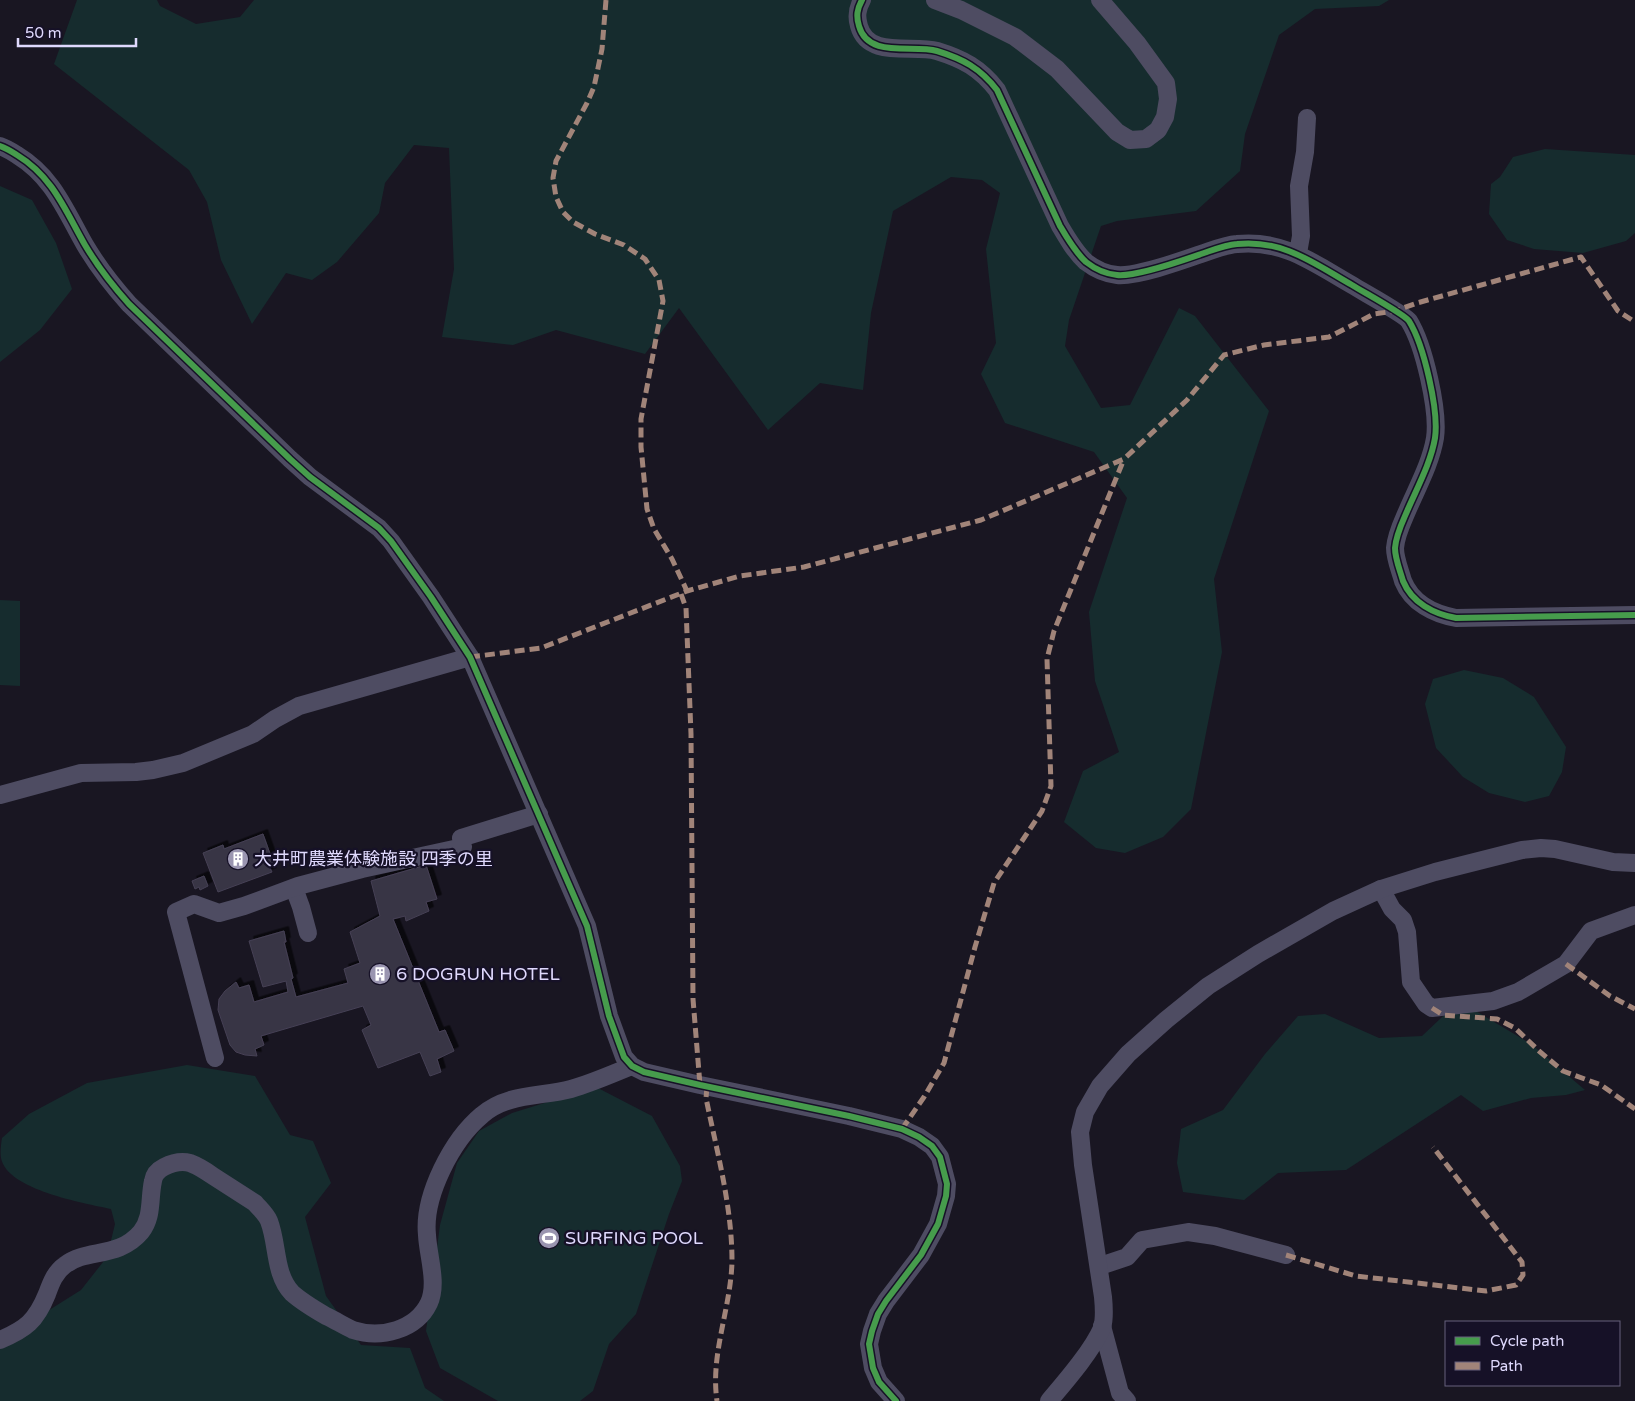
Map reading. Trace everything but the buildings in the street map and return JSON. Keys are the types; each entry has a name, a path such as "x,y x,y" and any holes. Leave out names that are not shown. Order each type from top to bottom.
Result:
{"street":[{"path":"862,0 856,15 860,30 869,42 887,48 935,50 973,66 987,76 997,90 1072,246 1086,262 1100,271 1119,275 1141,272 1222,247 1238,244 1275,247 1298,254 1409,320 1418,340 1432,389 1435,412 1435,436 1432,450 1402,523 1395,549 1396,559 1406,586 1416,599 1434,612 1456,618 1635,615"},
{"path":"935,0 961,10 1015,37 1057,69 1117,132 1130,140 1146,138 1158,130 1166,117 1168,99 1166,83 1137,43 1100,0"},
{"path":"1298,254 1301,236 1299,186 1305,152 1307,118"},
{"path":"0,146 5,147 34,167 53,187 97,264 111,284 129,304 296,465 379,528 391,541 431,597 470,657 539,814 587,926 609,1016 624,1057 632,1066 644,1072 849,1116 902,1130 919,1137 932,1146 940,1157 946,1184 946,1196 938,1224 921,1255 893,1290 878,1314 872,1331 870,1344 873,1368 879,1382 896,1401"},
{"path":"0,795 81,773 136,772 183,763 253,734 299,706 470,657"},
{"path":"215,1058 176,912 194,904 218,913 294,888 362,869 463,847 461,838 539,814"},
{"path":"1049,1401 1093,1344 1102,1326 1104,1312 1100,1266 1080,1148 1080,1132 1085,1112 1100,1086 1128,1054 1208,986 1333,911 1381,889 1435,872 1522,850 1541,848 1555,849 1613,862 1635,863"},
{"path":"294,888 308,933"},
{"path":"1381,889 1392,909 1404,920 1408,932 1411,982 1426,1004 1432,1008 1493,1001 1518,992 1566,964 1591,931 1635,915"},
{"path":"0,1340 19,1332 35,1318 55,1276 64,1266 71,1261 117,1249 135,1238 142,1231 151,1210 154,1176 164,1167 184,1162 200,1168 255,1203 261,1210 269,1223 274,1250 286,1286 302,1301 352,1329 375,1333 394,1331 406,1327 415,1321 424,1310 432,1294 426,1229 428,1210 435,1186 449,1156 464,1132 484,1113 510,1099 571,1089 632,1066"},
{"path":"1100,1266 1127,1257 1142,1240 1188,1232 1215,1236 1286,1255"},
{"path":"1102,1326 1120,1392 1127,1401"}],"green space":[{"path":"77,0 157,0 160,6 196,24 240,17 254,0 1389,0 1379,6 1315,9 1279,35 1245,134 1240,171 1196,211 1117,221 1101,226 1069,320 1065,346 1101,408 1130,405 1179,308 1195,316 1269,411 1214,579 1222,652 1191,809 1163,837 1125,853 1096,848 1064,822 1083,771 1119,752 1095,681 1089,612 1127,498 1094,452 1005,423 981,374 996,343 986,249 1000,193 982,180 951,177 893,211 871,313 863,390 820,383 768,430 679,308 645,354 556,330 513,345 442,337 454,269 449,148 414,145 385,183 379,213 337,262 312,280 286,273 252,324 221,260 207,202 189,170 54,64"},
{"path":"1545,149 1635,155 1635,233 1626,241 1583,253 1534,249 1507,240 1489,214 1491,184 1500,177 1513,157"},
{"path":"0,186 32,200 56,243 72,289 40,330 0,362"},
{"path":"0,600 20,601 20,686 0,685"},
{"path":"1464,670 1503,678 1534,697 1566,747 1562,772 1549,796 1525,802 1489,793 1463,777 1436,748 1425,704 1433,679"},
{"path":"1459,1001 1531,1044 1585,1090 1566,1095 1531,1098 1483,1111 1461,1095 1346,1170 1278,1173 1244,1200 1183,1192 1177,1163 1181,1129 1223,1110 1265,1054 1298,1016 1325,1014 1379,1038 1422,1036"},
{"path":"187,1065 255,1076 290,1135 313,1141 331,1183 305,1217 326,1296 361,1345 410,1348 425,1388 444,1401 0,1401 0,1341 81,1290 107,1257 115,1224 111,1209 66,1199 31,1187 17,1179 6,1169 1,1158 2,1138 29,1114 87,1083"},
{"name":"SURFING POOL","path":"596,1087 652,1116 680,1166 682,1181 636,1314 609,1344 593,1391 580,1401 498,1401 440,1368 426,1331 440,1225 457,1163 479,1131 512,1113"}],"marked path":[{"path":"606,0 602,49 594,87 556,161 553,178 556,197 563,212 573,222 595,234 624,245 645,259 659,280 663,301 641,419 641,447 647,509 654,529 672,559 687,591"},
{"path":"470,657 541,648 687,591 740,576 804,567 981,520 1124,459 1187,400 1224,355 1264,345 1329,337 1374,314 1395,311 1417,303 1581,257 1618,311 1635,322"},
{"path":"902,1129 944,1063 994,883 1042,811 1051,786 1047,659 1054,631 1124,459"},
{"path":"681,594 686,608 691,734 693,999 700,1085"},
{"path":"1566,964 1610,996 1635,1009"},
{"path":"1432,1008 1443,1015 1497,1019 1515,1028 1563,1071 1601,1085 1635,1109"},
{"path":"707,1087 706,1098 727,1199 732,1261 731,1279 716,1366 717,1401"},
{"path":"1286,1255 1356,1276 1486,1291 1516,1285 1523,1275 1522,1262 1433,1147"}],"cycle path":[{"path":"862,0 857,13 858,22 864,36 872,43 881,47 937,51 970,65 991,82 997,90 1060,226 1078,254 1093,267 1109,274 1135,274 1182,261 1228,245 1254,243 1269,245 1284,249 1311,261 1392,308 1409,321 1425,361 1436,426 1435,438 1424,474 1400,528 1395,548 1403,581 1412,596 1418,601 1440,614 1456,618 1635,615"},
{"path":"0,146 11,151 29,164 49,184 95,261 129,304 310,477 379,528 391,541 431,597 470,657 587,926 609,1016 624,1057 632,1066 644,1072 902,1129 932,1146 940,1157 947,1184 946,1196 938,1224 921,1255 878,1314 869,1344 873,1368 879,1382 896,1401"}],"place":[{"name":"大井町農業体験施設 四季の里","path":"238,859"},
{"name":"6 DOGRUN HOTEL","path":"380,974"},
{"name":"SURFING POOL","path":"549,1238"}]}
